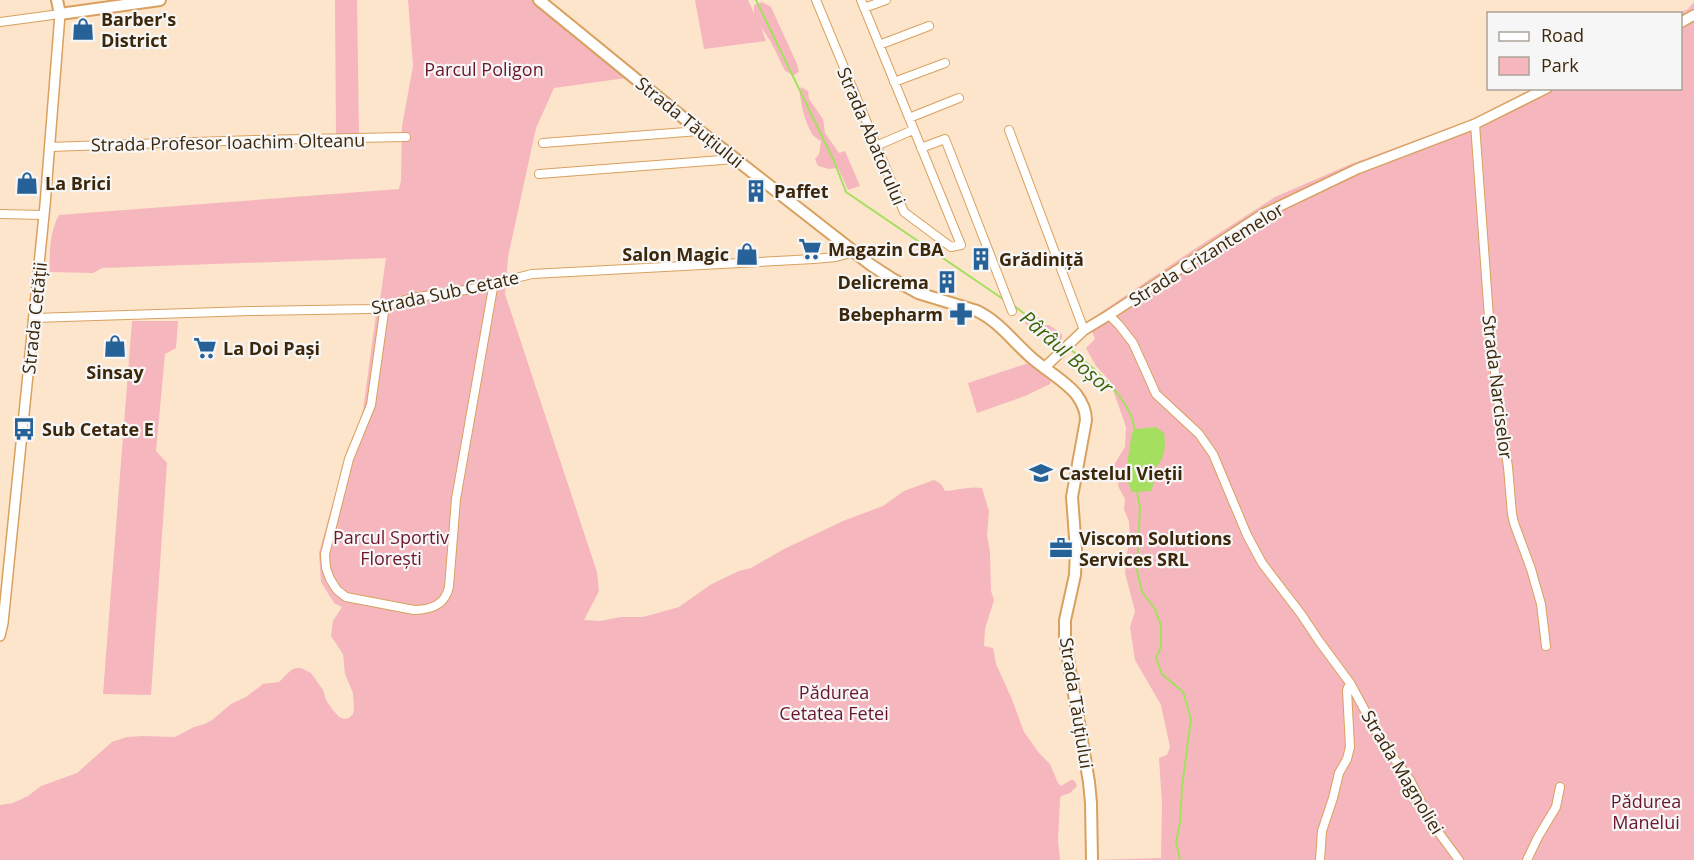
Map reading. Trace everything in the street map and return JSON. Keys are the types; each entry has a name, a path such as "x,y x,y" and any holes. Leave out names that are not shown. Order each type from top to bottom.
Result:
{"main road":[{"name":"Strada Cetății","path":"57,0 60,14"},
{"path":"60,14 160,0"},
{"name":"Strada Tăuțiului","path":"538,0 699,131 881,272 905,287 986,315 1070,387 1080,399 1086,414 1072,497 1076,549 1075,575 1065,620 1065,641 1089,782 1092,860"}],"street":[{"name":"Strada Abatorului","path":"816,0 904,212 951,247 961,245 862,4"},
{"path":"862,4 886,0"},
{"path":"0,22 60,14"},
{"name":"Strada Cetății","path":"0,636 44,215 60,14"},
{"path":"879,45 929,26"},
{"path":"894,82 945,63"},
{"name":"Strada Crizantemelor","path":"1044,364 1084,330 1263,214 1357,169 1475,124 1543,90"},
{"path":"909,118 959,98"},
{"name":"Strada Narciselor","path":"1475,124 1489,318 1512,514 1541,604 1546,646"},
{"path":"876,146 913,130"},
{"path":"1009,130 1084,330"},
{"path":"543,143 699,131"},
{"name":"Strada Profesor Ioachim Olteanu","path":"49,147 406,137"},
{"path":"921,148 945,139 1012,311"},
{"path":"539,174 736,159"},
{"path":"0,214 44,215"},
{"name":"Strada Sub Cetate","path":"34,318 370,309 412,298 472,289 532,274 836,257 854,252"},
{"path":"385,305 372,405 349,459 329,534 325,560 330,579 337,590 346,597 414,610 426,610 440,603 448,593 456,499 494,282"},
{"name":"Strada Magnoliei","path":"1109,315 1133,343 1156,394 1199,434 1209,448 1247,535 1262,563 1350,683 1382,742 1410,780 1431,822 1459,860"},
{"path":"1320,860 1322,831 1339,773 1347,759 1350,747 1347,690 1350,683"},
{"path":"1527,860 1556,807 1560,788"}],"green space":[{"path":"335,0 357,0 359,134 336,134"},
{"name":"Pădurea Cetatea Fetei","path":"408,0 533,0 626,78 554,88 536,128 508,257 505,294 597,572 599,591 584,620 600,621 621,617 643,617 679,607 720,580 751,568 784,549 843,521 883,506 904,491 934,480 941,484 945,491 982,488 989,511 987,535 991,591 994,600 985,629 984,646 993,648 996,664 1024,732 1050,764 1058,783 1061,786 1074,780 1077,786 1060,799 1058,841 1060,860 0,860 0,805 13,803 28,796 41,786 77,773 112,742 127,737 175,737 212,720 231,704 246,697 263,684 279,682 296,668 311,673 323,690 326,700 339,717 349,718 353,714 353,693 345,674 343,654 331,636 333,621 342,607 334,603 321,582 319,553 363,410 386,258 102,268 93,273 50,272 50,250 59,215 399,189 402,126 413,66"},
{"path":"695,0 748,0 754,13 754,5 762,2 771,7 799,72 794,75 785,71 761,27 766,41 704,49"},
{"name":"Pădurea Manelui","path":"1694,2 1694,860 1095,860 1161,858 1162,804 1159,758 1167,755 1170,747 1161,705 1135,660 1130,627 1135,611 1125,573 1130,540 1129,522 1124,509 1125,499 1119,488 1114,465 1125,447 1126,427 1110,381 1096,366 1086,348 1095,339 1088,321 1275,197 1351,164 1471,120 1533,90 1682,90 1681,12 1688,9"},
{"path":"801,87 808,91 809,99 823,119 825,133 839,153 845,151 860,186 848,190 838,168 829,169 818,166 815,159 819,154 821,141 813,135 806,119 801,104"},
{"path":"1032,315 1041,319 1044,325 1049,325 1062,334 1059,346 1025,323 1027,316"},
{"path":"132,321 178,321 176,348 165,354 156,451 167,463 151,695 103,694"},
{"path":"1029,363 1051,381 1050,384 1025,396 977,413 968,383"}],"shaded area":[{"path":"1156,427 1164,433 1165,448 1160,462 1153,469 1155,480 1151,491 1132,492 1125,476 1132,433 1136,429"}],"waterway":[{"name":"Pârâul Boșor","path":"756,0 834,161 846,192 1003,299"},
{"name":"Pârâul Boșor","path":"1013,305 1063,344"},
{"name":"Pârâul Boșor","path":"1070,349 1101,375 1120,397 1127,408 1135,432"},
{"name":"Pârâul Boșor","path":"1137,491 1140,508 1137,571 1142,592 1155,609 1161,626 1161,646 1156,658 1162,674 1183,692 1191,719 1176,842 1180,860"}],"place":[{"name":"Barber's District","path":"83,29"},
{"name":"La Brici","path":"27,183"},
{"name":"Paffet","path":"756,191"},
{"name":"Magazin CBA","path":"810,249"},
{"name":"Salon Magic","path":"747,254"},
{"name":"Grădiniță","path":"981,259"},
{"name":"Delicrema","path":"947,282"},
{"name":"Bebepharm","path":"961,314"},
{"name":"Sinsay","path":"115,346"},
{"name":"La Doi Pași","path":"205,348"},
{"name":"Sub Cetate E","path":"24,429"},
{"name":"Castelul Vieții","path":"1041,473"},
{"name":"Viscom Solutions Services SRL","path":"1061,548"}],"park label":[{"name":"Parcul Poligon","path":"484,69"},
{"name":"Parcul Sportiv Florești","path":"391,547"}]}
